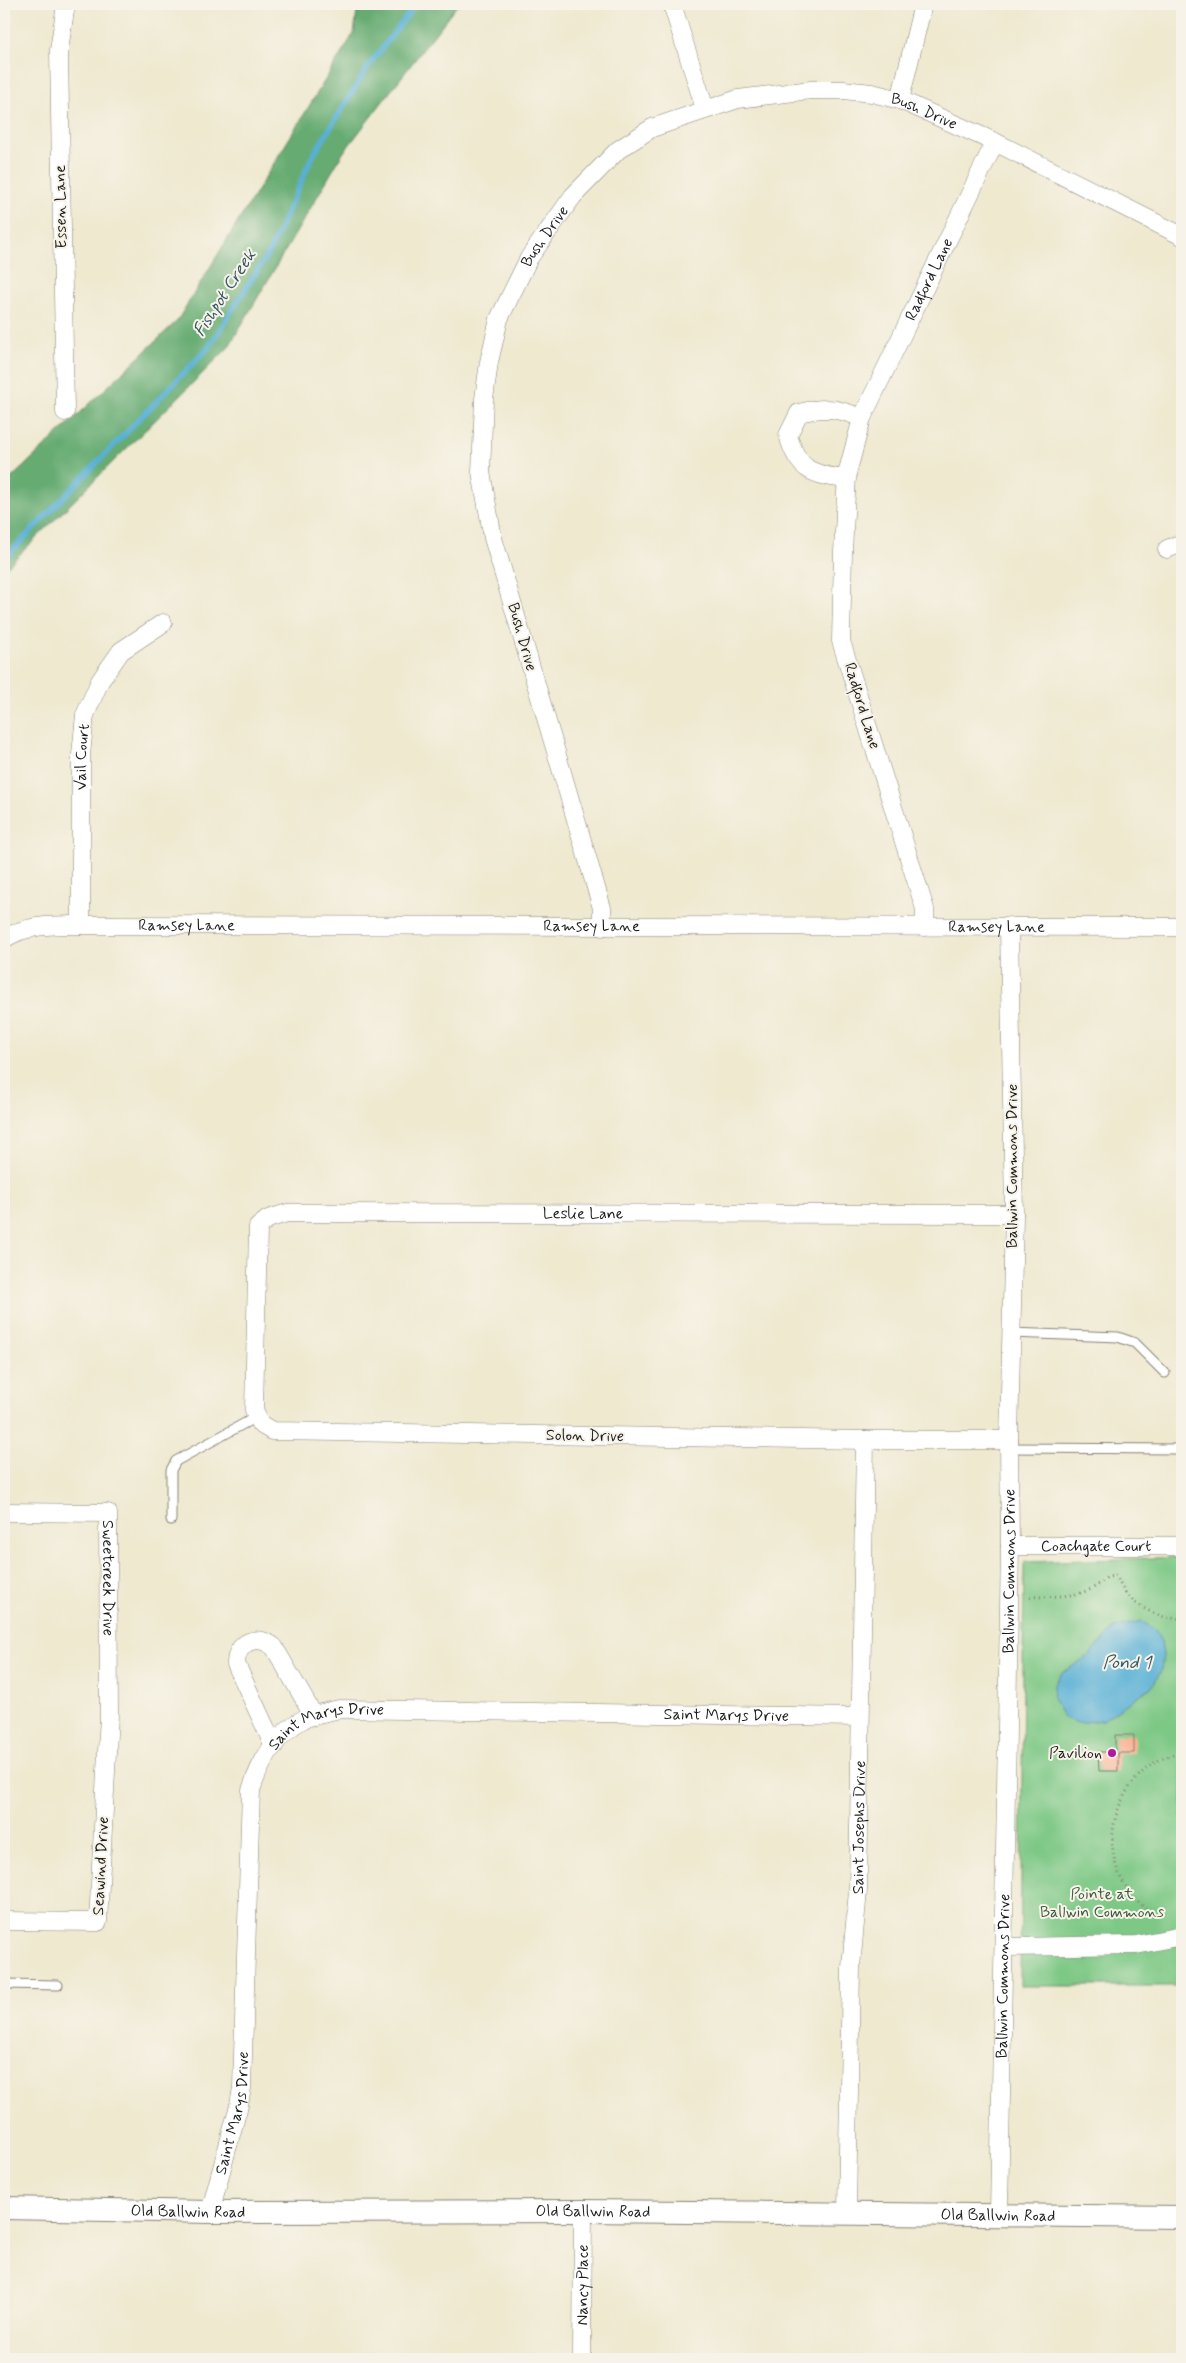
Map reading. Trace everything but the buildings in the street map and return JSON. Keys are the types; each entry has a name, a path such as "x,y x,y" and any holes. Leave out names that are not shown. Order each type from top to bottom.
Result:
{"street":[{"name":"Essen Lane","path":"65,412 59,50 66,4"},
{"path":"672,4 705,109"},
{"path":"900,100 923,4"},
{"name":"Bush Drive","path":"602,926 602,908 493,538 482,472 484,399 489,362 499,319 529,258 573,196 618,150 652,128 705,109 738,99 811,90 872,93 900,100 995,142 1182,236"},
{"name":"Radford Lane","path":"925,926 925,909 841,641 847,479 862,418 995,142"},
{"path":"847,479 818,476 794,456 788,435 799,413 816,408 837,408 862,418"},
{"name":"Vail Court","path":"81,925 81,755 85,715 100,681 121,651 163,623"},
{"name":"Ramsey Lane","path":"4,939 26,928 81,925 1182,927"},
{"name":"Ballwin Commons Drive","path":"999,2216 1005,1947 1010,1546 1009,1444 1014,1214 1009,926"},
{"name":"Leslie Lane","path":"256,1417 258,1227 268,1219 287,1213 1014,1214"},
{"name":"Solon Drive","path":"256,1417 265,1429 277,1432 865,1440 1009,1444"},
{"name":"Saint Josephs Drive","path":"847,2213 851,1967 858,1890 859,1717 865,1440"},
{"name":"Sweetcreek Drive","path":"4,1512 108,1513 109,1715"},
{"name":"Coachgate Court","path":"1010,1546 1182,1546"},
{"name":"Saint Marys Drive","path":"274,1746 236,1664 236,1657 244,1644 258,1640 268,1642 274,1647 314,1716"},
{"name":"Saint Marys Drive","path":"210,2212 242,2088 250,1790 264,1757 291,1728 303,1719 340,1709 859,1717"},
{"name":"Seawind Drive","path":"4,1921 98,1922 109,1715"},
{"path":"1005,1947 1136,1945 1182,1936"},
{"name":"Old Ballwin Road","path":"4,2208 210,2212 583,2211 1182,2217"},
{"name":"Nancy Place","path":"582,2359 583,2211"}],"lane":[{"path":"1011,1333 1118,1337 1135,1343 1165,1373"},
{"path":"171,1520 171,1470 176,1461 256,1417"},
{"path":"1009,1444 1182,1449"},
{"path":"4,1984 58,1984"}],"path":[{"path":"1030,1597 1074,1596 1098,1587 1107,1577 1116,1576 1128,1596 1150,1611 1174,1620 1182,1618"},
{"path":"1146,1909 1129,1892 1119,1874 1113,1855 1112,1826 1119,1803 1129,1786 1158,1760 1182,1753"}],"green space":[{"path":"358,4 458,4 343,153 228,348 4,570 4,485 177,321 354,33"},
{"name":"Pointe at Ballwin Commons","path":"1182,1557 1182,1986 1020,1986 1024,1562"}],"water":[{"name":"Pond 1","path":"1141,1621 1154,1629 1161,1641 1163,1656 1161,1670 1153,1686 1103,1720 1078,1723 1064,1718 1053,1699 1054,1685 1061,1674 1091,1654 1114,1628"}],"waterway":[{"name":"Fishpot Creek","path":"4,559 208,348 270,251 311,159 370,64 416,4"}],"place":[{"name":"Pavilion","path":"1112,1753"}]}
